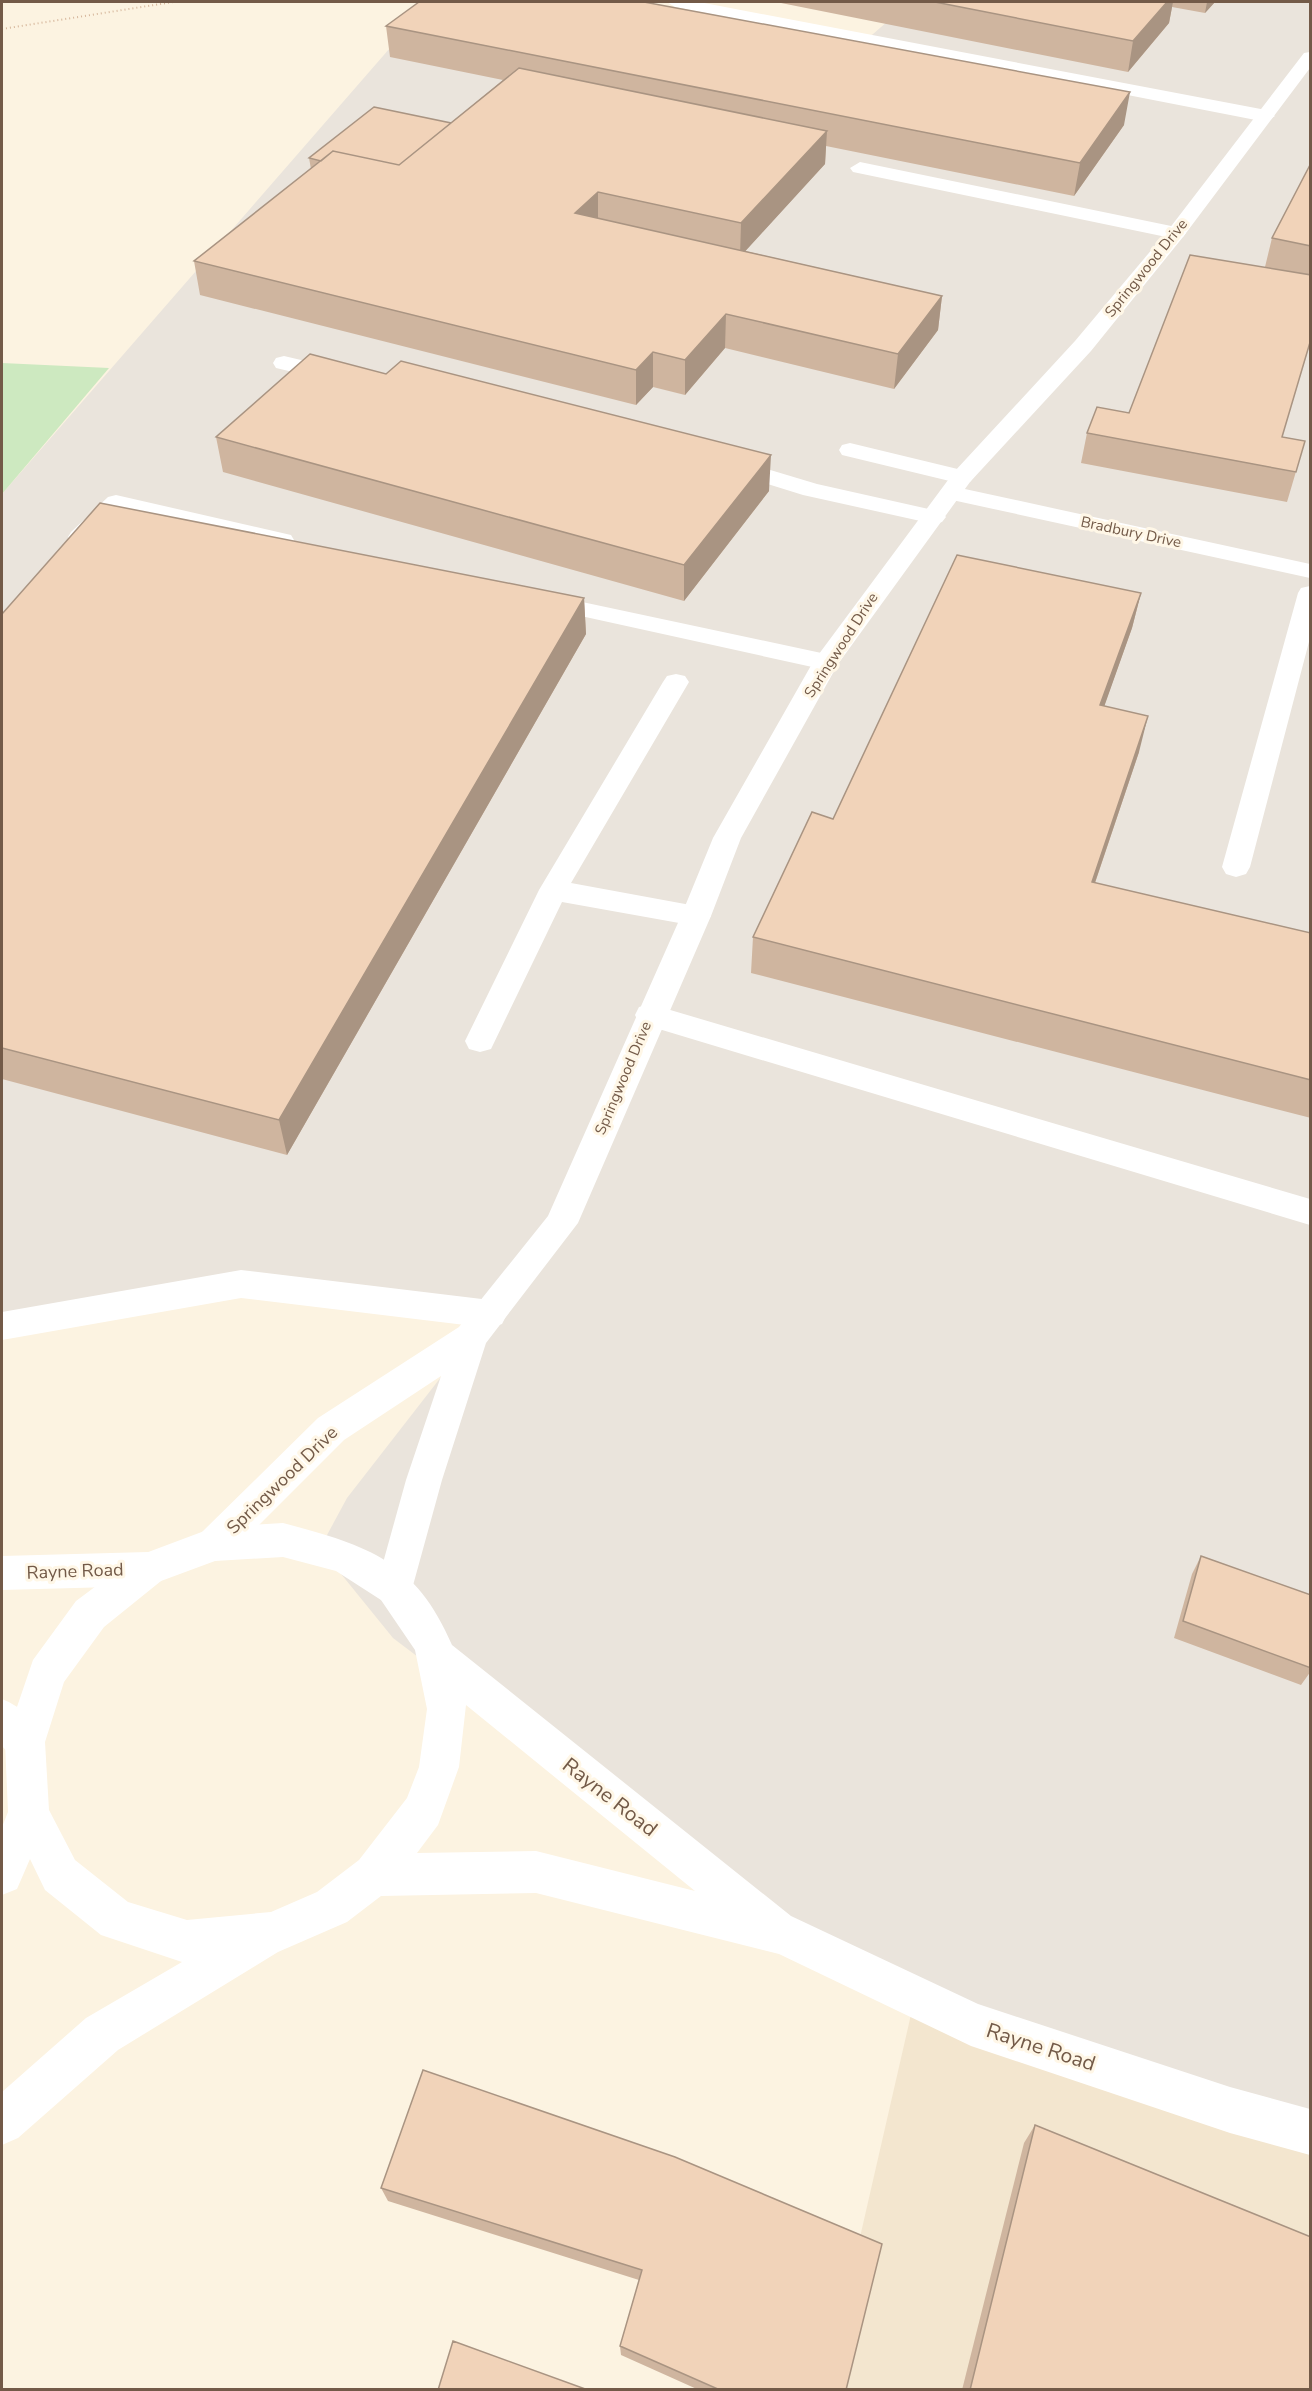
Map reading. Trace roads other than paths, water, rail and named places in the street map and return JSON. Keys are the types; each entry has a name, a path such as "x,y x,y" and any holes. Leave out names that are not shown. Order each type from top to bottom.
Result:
{"street":[{"path":"675,2 1266,116"},
{"name":"Springwood Drive","path":"214,1544 331,1430 480,1325 561,1222 696,916 727,838 826,662 956,485 1083,346 1176,233 1311,57"},
{"path":"860,168 1176,233"},
{"path":"284,363 365,381"},
{"name":"Bradbury Drive","path":"850,450 956,485 1311,571"},
{"path":"701,457 811,490 934,517"},
{"path":"67,550 116,502 301,545"},
{"path":"1236,867 1311,593"},
{"path":"520,595 826,662"},
{"path":"480,1041 553,890 676,682"},
{"path":"553,890 696,916"},
{"path":"651,1015 1311,1212"},
{"path":"2,1326 241,1284 480,1325"},
{"name":"Springwood Drive","path":"395,1588 424,1480 480,1325"},
{"name":"Rayne Road","path":"283,1540 346,1557 395,1588 430,1639 438,1658 447,1709 439,1767 423,1811 374,1875 332,1906 272,1934 187,1942 116,1920 60,1875 29,1813 13,1730 47,1673 90,1614 148,1569 214,1544 283,1540"},
{"name":"Rayne Road","path":"2,1573 148,1569"},
{"name":"Rayne Road","path":"438,1658 783,1934"},
{"path":"2,1874 29,1813"},
{"name":"Rayne Road","path":"374,1875 536,1872 783,1934 971,2024 1230,2110 1311,2132"},
{"path":"2,2121 102,2034 272,1934"}]}
